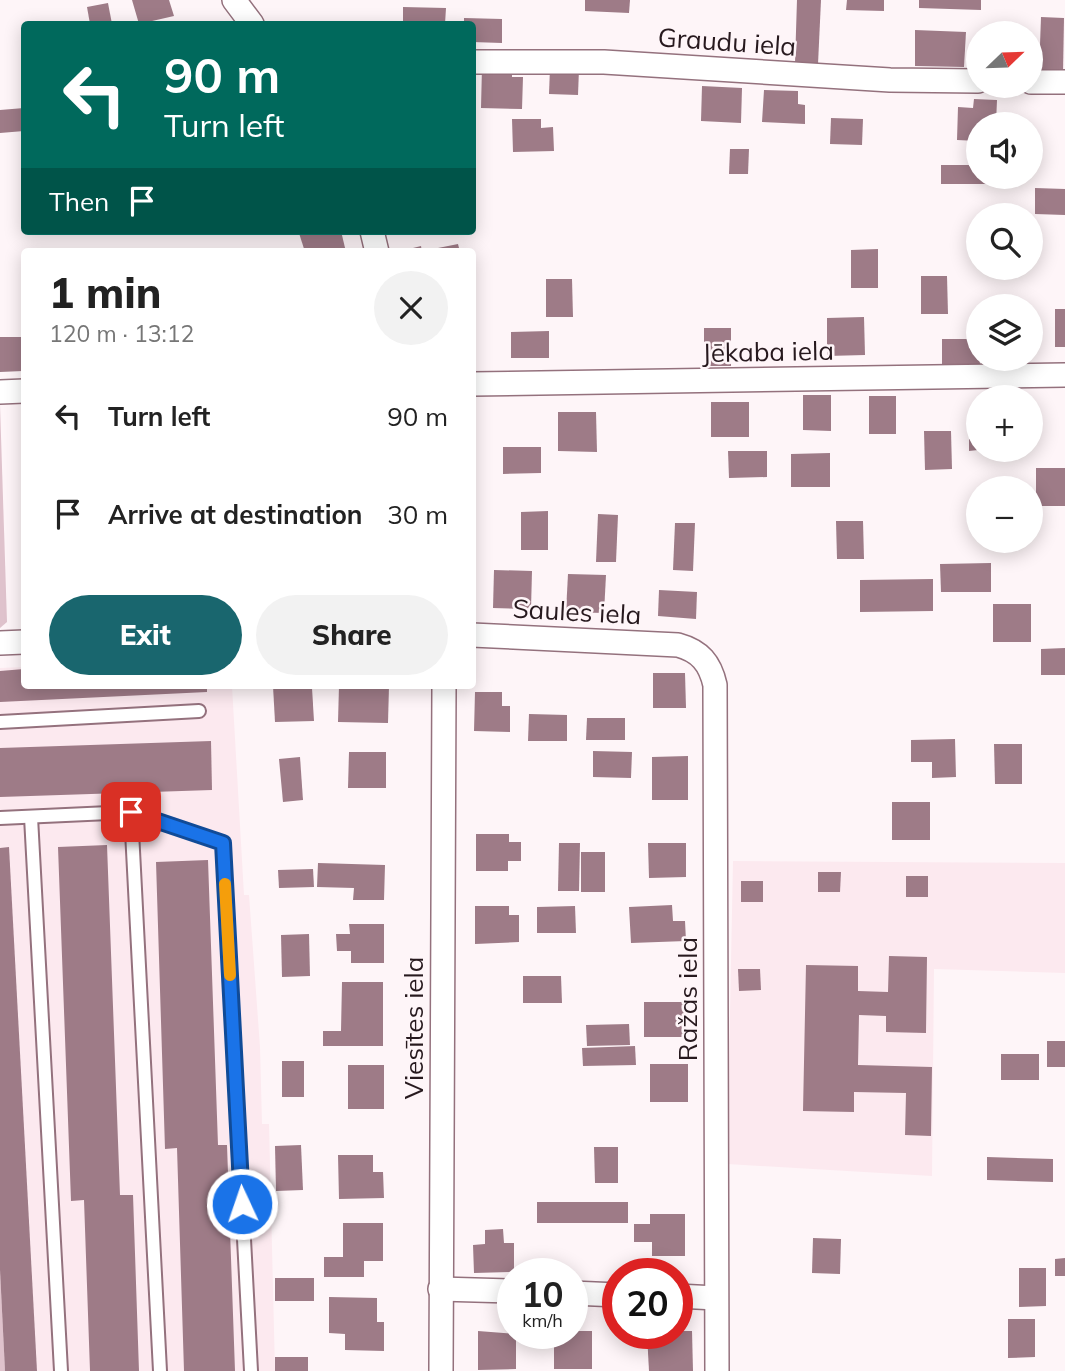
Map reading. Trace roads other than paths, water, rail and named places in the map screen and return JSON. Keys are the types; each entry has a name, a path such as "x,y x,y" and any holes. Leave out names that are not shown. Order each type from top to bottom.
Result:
{"street":[{"path":"234,0 251,21"},
{"name":"Graudu iela","path":"476,62 604,62 890,80 966,81"},
{"path":"1043,82 1065,82"},
{"name":"Jēkaba iela","path":"476,384 1065,375"},
{"path":"0,392 21,391"},
{"name":"Saules iela","path":"476,635 678,645"},
{"path":"0,643 21,642"},
{"name":"Ražas iela","path":"678,645 702,656 715,685 717,1371"},
{"name":"Viesītes iela","path":"441,1371 444,689"},
{"path":"440,1289 497,1291"},
{"path":"693,1297 716,1298"}],"lane":[{"path":"0,722 199,711"},
{"path":"131,812 160,1371"},
{"path":"0,818 131,812 223,843 251,1371"},
{"path":"31,817 61,1371"}]}
